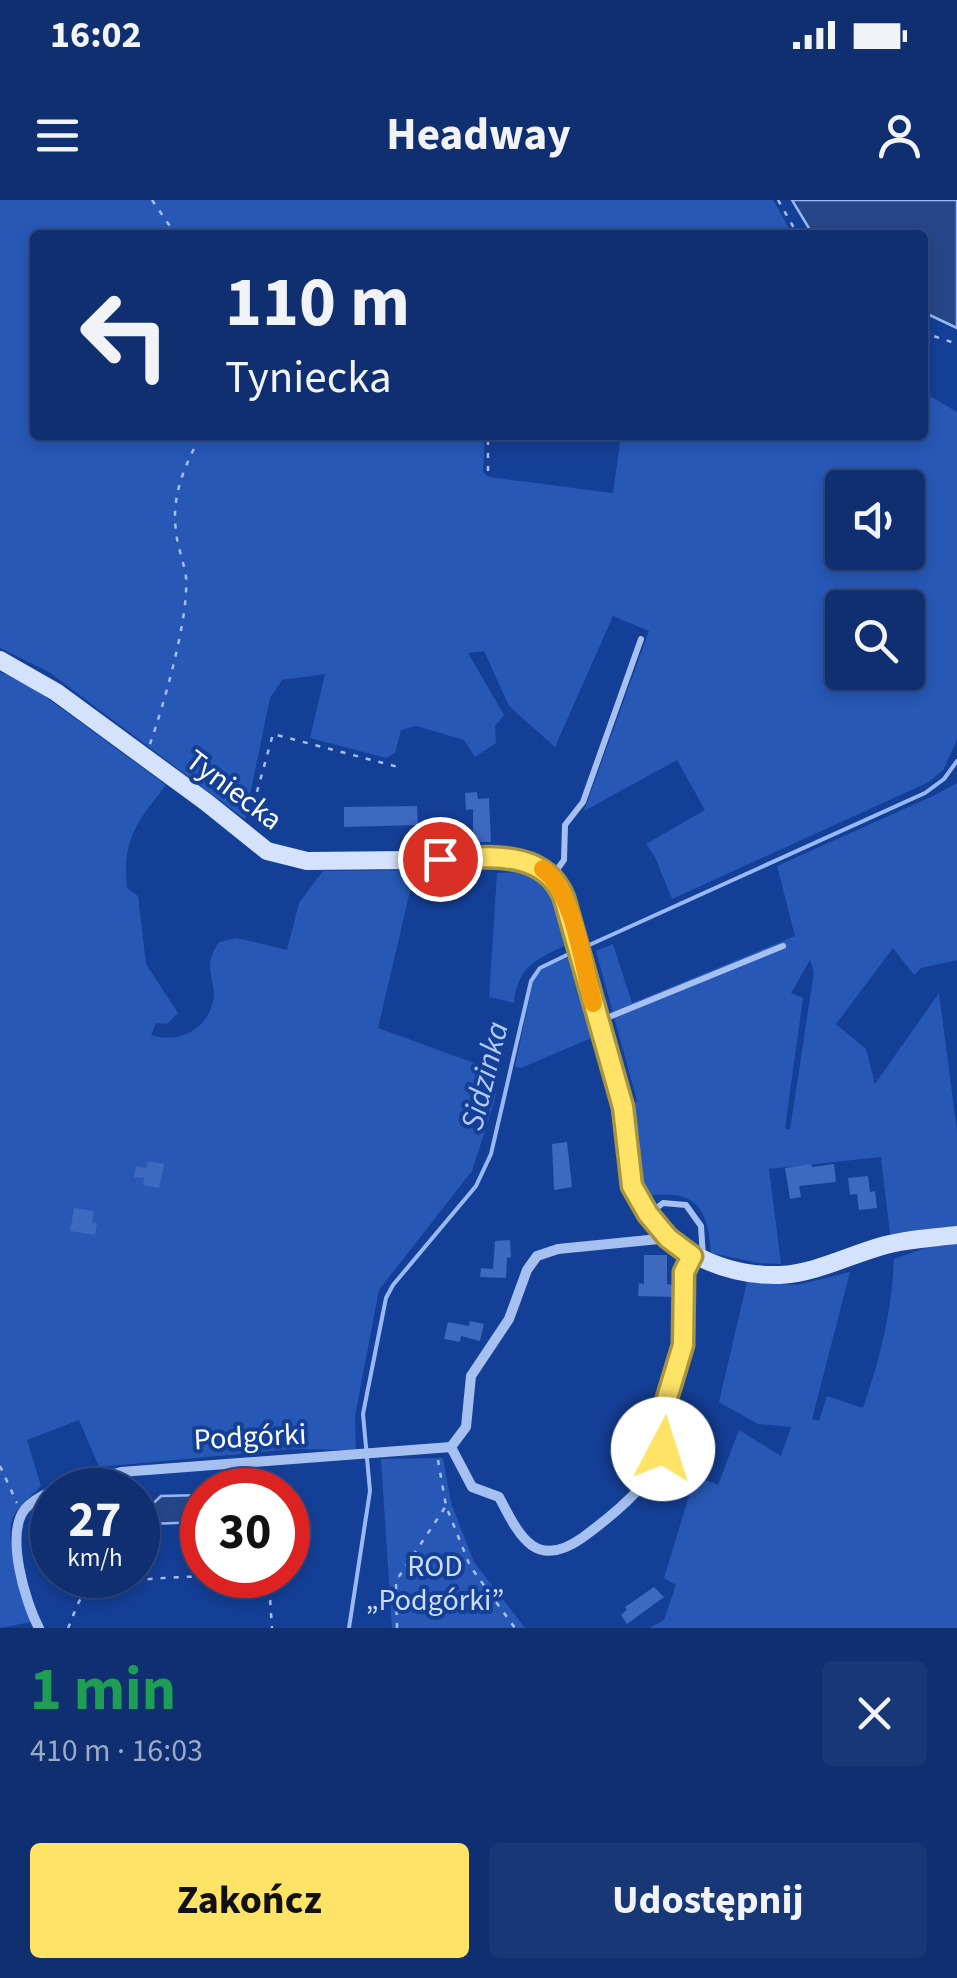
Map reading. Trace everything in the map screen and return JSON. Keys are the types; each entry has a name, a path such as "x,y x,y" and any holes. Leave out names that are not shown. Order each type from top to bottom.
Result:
{"street":[{"name":"Tyniecka","path":"0,660 40,681 267,851 292,860 514,859 535,864 552,876"},
{"path":"552,876 564,898 623,1107 632,1186 668,1238 698,1258 727,1268 775,1275 824,1268 886,1245 957,1235"},
{"path":"668,1238 558,1249 538,1256 527,1270 510,1319 471,1376 466,1428 450,1447 472,1487 499,1497 522,1539 543,1552 567,1548 604,1522 655,1470 663,1449 664,1408 683,1345 684,1272 698,1258"},
{"name":"Podgórki","path":"157,1468 450,1447"},
{"name":"Podgórki","path":"22,1513 30,1506"},
{"path":"22,1513 16,1544 39,1628"}],"lane":[{"path":"552,876 564,860 564,825 584,802 641,639"},
{"path":"598,1021 783,946"},
{"path":"648,1214 664,1203 686,1205 701,1226 698,1258"}],"path":[{"path":"152,200 173,230"},
{"path":"778,200 795,230"},
{"path":"928,334 957,344"},
{"path":"145,760 180,635 186,577 175,529 175,508 182,471 198,440"},
{"path":"488,440 488,472"},
{"path":"245,834 274,734 402,768"},
{"path":"438,1458 446,1506 470,1566 515,1628"},
{"path":"0,1466 22,1513"},
{"path":"397,1628 396,1581 446,1506"},
{"path":"68,1628 84,1594 99,1585 194,1576 264,1575 269,1583 272,1628"}],"green space":[{"path":"0,200 773,200 790,230 30,230 30,440 485,440 483,472 489,477 613,493 620,440 928,440 928,395 957,412 957,740 943,770 929,782 672,899 646,844 705,810 677,760 584,811 649,631 613,616 555,747 509,706 484,651 468,653 504,715 495,726 496,743 475,757 464,740 416,726 401,730 395,753 386,758 310,738 325,674 282,680 270,698 245,819 49,672 0,648"},
{"path":"0,672 28,684 166,785 134,832 126,871 127,888 138,896 146,964 178,1013 167,1024 156,1023 151,1035 180,1036 204,1021 213,1002 210,967 219,942 237,938 287,950 299,903 323,871 415,870 378,1028 499,1072 494,1103 472,1171 379,1290 355,1416 356,1450 293,1449 99,1467 79,1420 27,1440 36,1468 30,1468 30,1497 13,1517 11,1540 31,1622 0,1628"},
{"path":"957,783 957,960 921,968 914,975 893,948 836,1024 866,1049 875,1084 939,993 957,1131 957,1229 890,1234 881,1157 769,1169 781,1264 711,1253 706,1223 695,1204 676,1195 646,1196 639,1179 640,1141 632,1103 637,1101 596,951 613,944 632,1003 795,936 777,866","holes":["810,960 814,972 790,1130 785,1128 803,998 791,993"]},
{"path":"521,872 549,892 569,944 531,965 520,980 514,1003 489,997 497,873"},
{"path":"574,955 596,1036 521,1068 515,1067 533,981 544,968"},
{"path":"957,1242 957,1628 649,1628 664,1620 676,1585 664,1578 695,1476 718,1485 739,1430 781,1456 791,1427 758,1424 719,1402 747,1282 798,1285 850,1272 812,1419 819,1421 827,1396 863,1408 884,1335 894,1259 934,1245"},
{"name":"ROD „Podgórki”","path":"443,1458 451,1503 474,1562 525,1628 392,1628 381,1459"}],"shaded area":[{"path":"792,200 957,200 957,328 928,314 928,230 810,230"},
{"path":"161,1496 180,1496 180,1523 160,1524"}],"building":[{"path":"477,792 478,799 489,798 491,842 473,842 473,809 466,810 465,793"},
{"path":"417,806 418,825 344,827 344,807"},
{"path":"567,1142 572,1187 554,1190 552,1144"},
{"path":"148,1161 164,1164 159,1188 143,1185 144,1178 134,1177 136,1166 146,1168"},
{"path":"834,1164 836,1182 799,1186 801,1197 790,1199 785,1168"},
{"path":"868,1176 877,1208 859,1210 857,1194 850,1195 848,1178"},
{"path":"74,1208 94,1211 95,1235 70,1231"},
{"path":"510,1240 506,1278 480,1277 481,1268 493,1269 495,1241"},
{"path":"644,1255 667,1255 667,1284 674,1285 674,1297 638,1296 639,1283 644,1284"},
{"path":"470,1321 484,1324 480,1341 461,1336 460,1342 444,1339 448,1322 469,1326"},
{"path":"635,1404 649,1404 645,1453 626,1453 626,1434 634,1434"},
{"path":"654,1587 664,1597 627,1624 621,1615 627,1610 625,1607"}],"waterway":[{"name":"Sidzinka","path":"587,946 925,793 944,779 957,761"},
{"name":"Sidzinka","path":"349,1628 370,1491 363,1414 386,1298 476,1186 491,1154 531,981 540,968 573,952"}],"slow traffic":[{"path":"543,869 560,886 593,1003"}],"route":[{"path":"440,859 526,861 544,869 560,886 623,1107 632,1186 668,1238 692,1256 684,1272 683,1345 664,1408 663,1449"}]}
